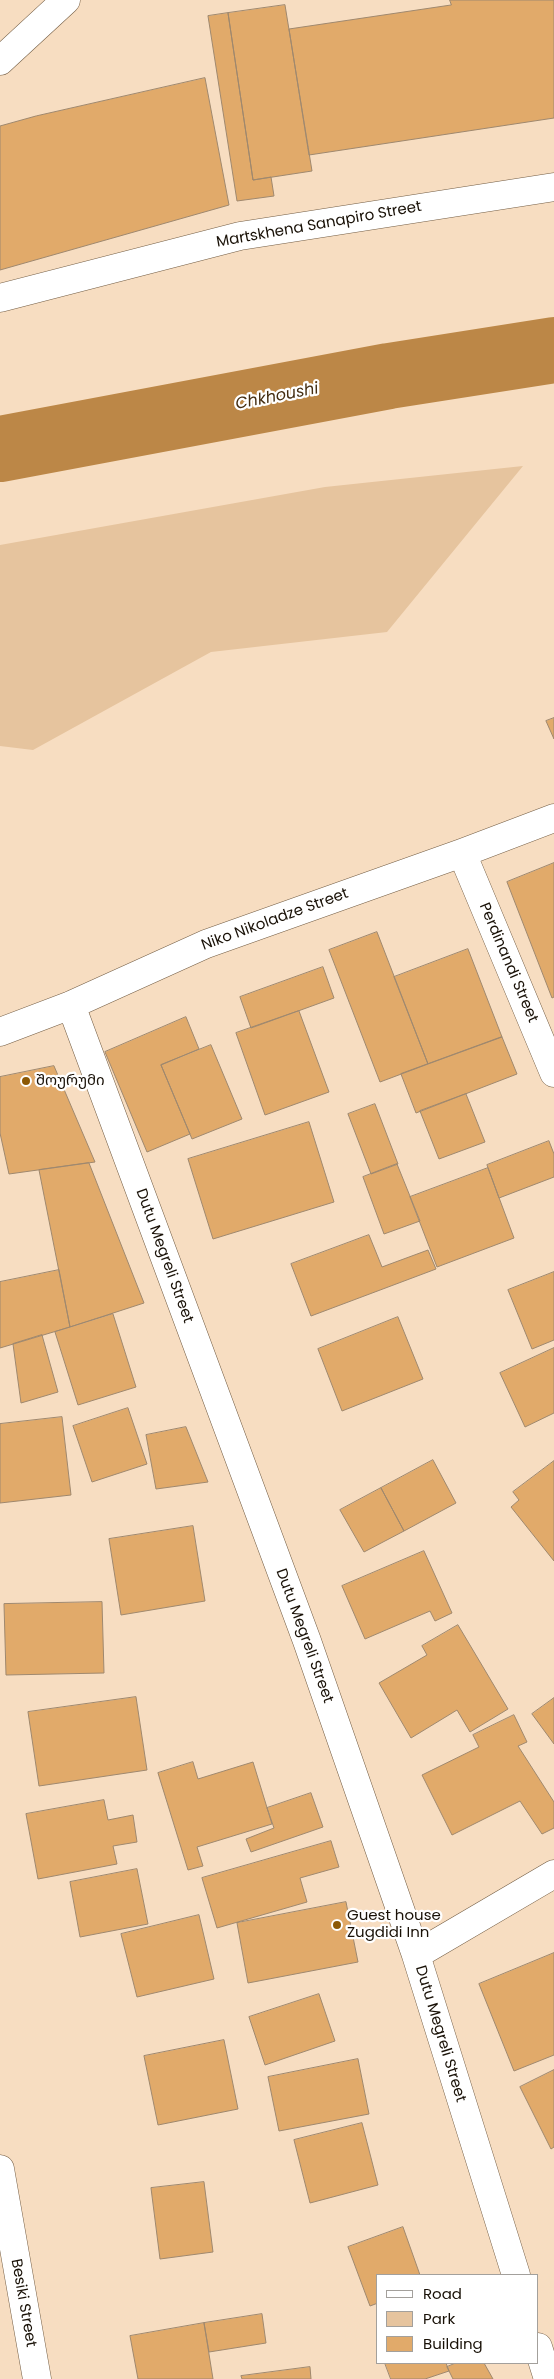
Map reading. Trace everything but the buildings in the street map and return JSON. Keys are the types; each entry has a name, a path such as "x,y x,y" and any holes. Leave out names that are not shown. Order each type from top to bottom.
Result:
{"street":[{"path":"0,61 66,0"},
{"name":"Martskhena Sanapiro Street","path":"0,298 240,236 554,187"},
{"name":"Niko Nikoladze Street","path":"0,1032 71,1005 206,944 462,853 554,818"},
{"name":"Perdinandi Street","path":"462,853 554,1073"},
{"name":"Dutu Megreli Street","path":"71,1005 307,1640 416,1955 516,2274"},
{"path":"416,1955 554,1874"},
{"name":"Besiki Street","path":"0,2169 36,2379"},
{"path":"539,2350 548,2379"}],"green space":[{"path":"523,466 387,632 211,652 33,750 0,746 0,545 325,487"}],"waterway":[{"name":"Chkhoushi","path":"0,449 389,376 554,350"}],"place":[{"name":"შოურუმი","path":"26,1081"},
{"name":"Guest house Zugdidi Inn","path":"337,1925"}]}
